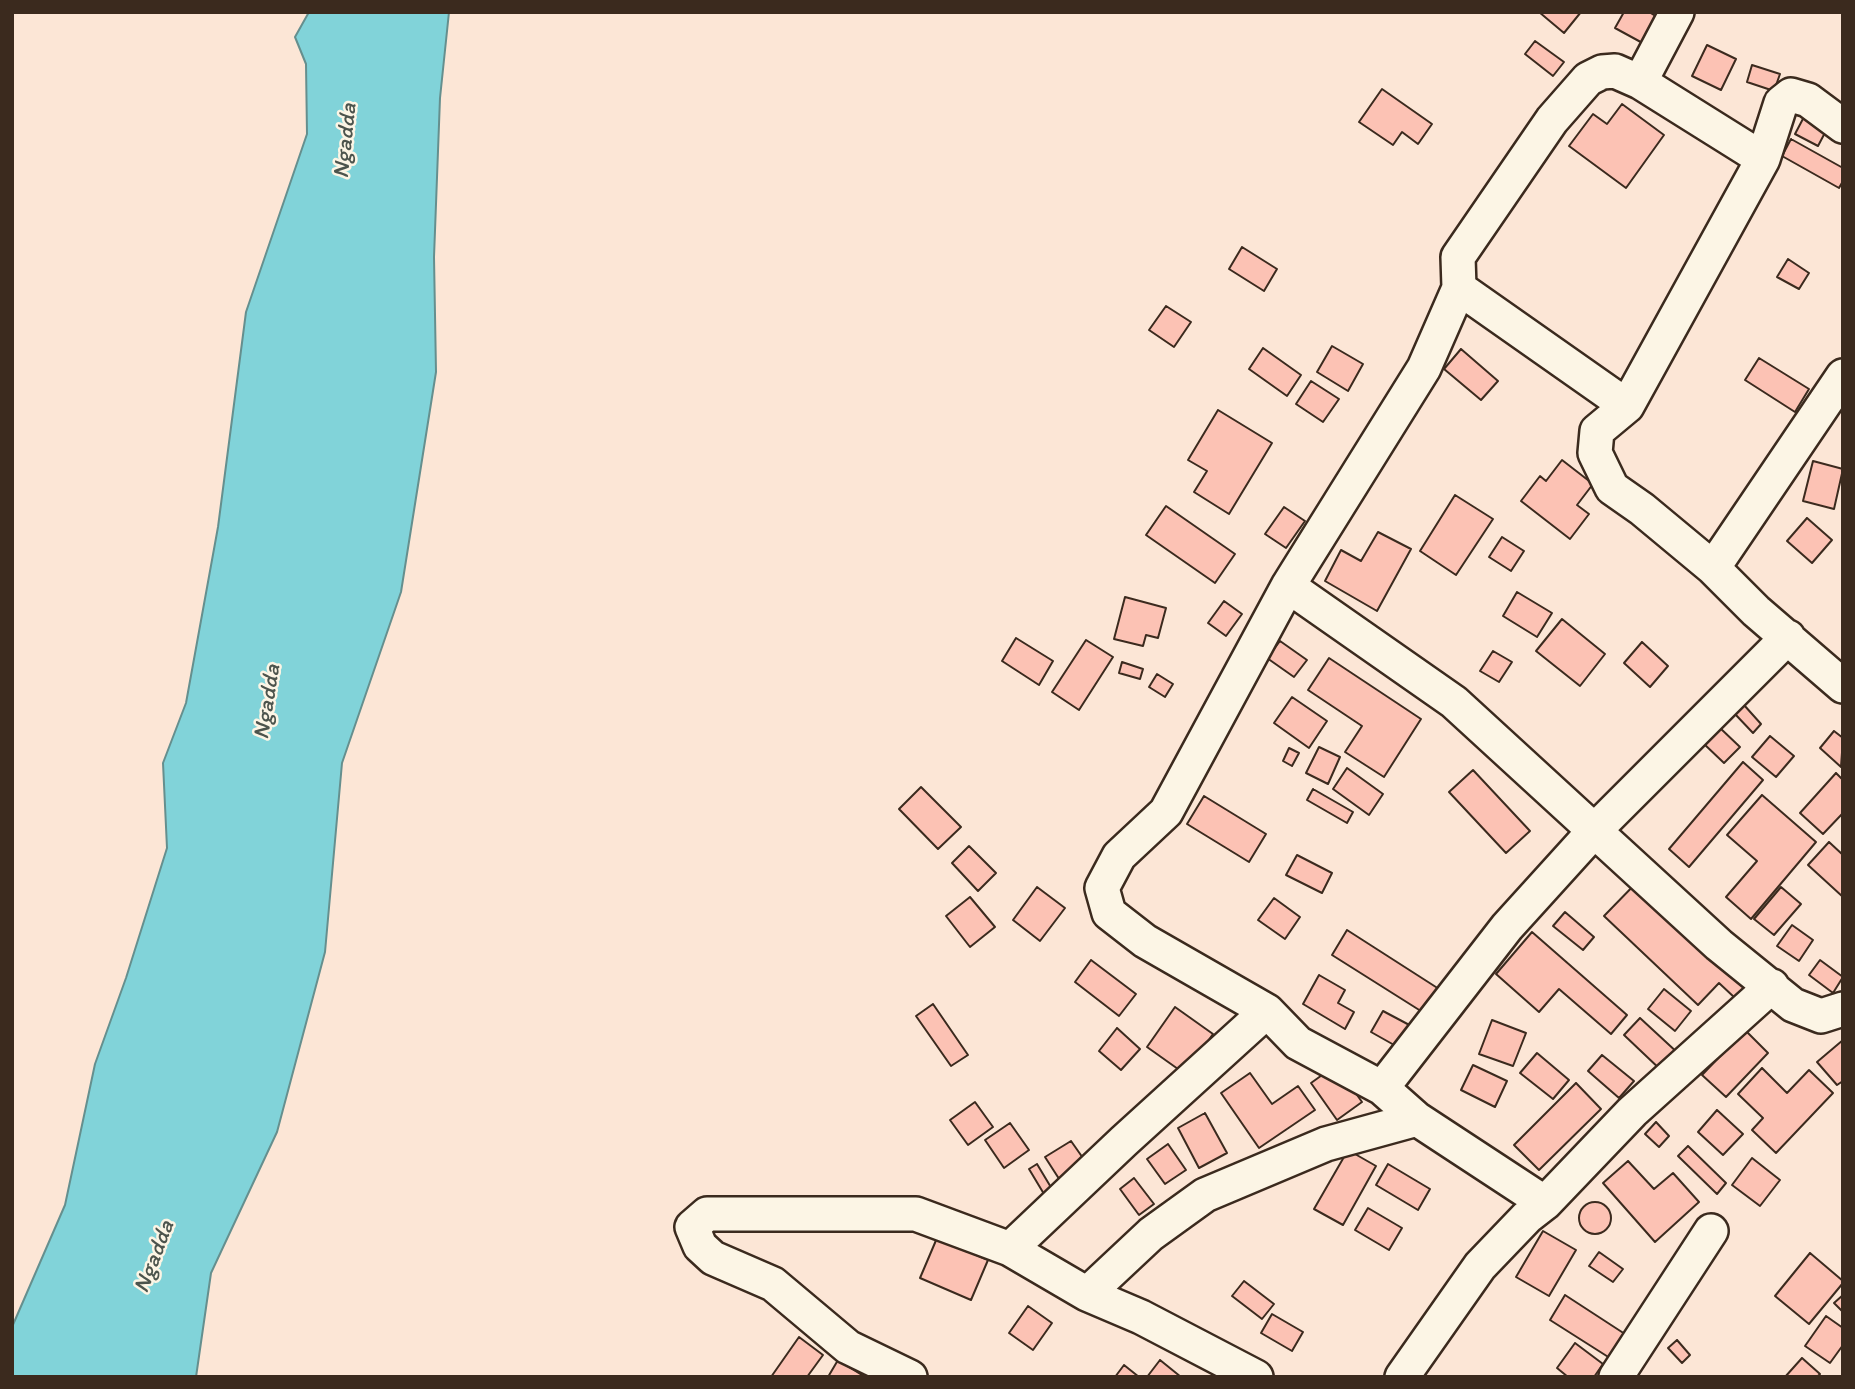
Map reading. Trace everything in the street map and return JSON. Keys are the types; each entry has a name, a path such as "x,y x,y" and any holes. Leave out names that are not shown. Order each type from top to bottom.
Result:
{"street":[{"path":"1640,82 1677,12"},
{"path":"1545,1203 1418,1119 1382,1088 1298,1043 1267,1011 1145,941 1109,913 1102,888 1119,856 1166,812 1287,586 1424,368 1459,288 1458,257 1552,120 1588,79 1602,72 1615,71 1640,82 1763,159"},
{"path":"1843,126 1808,100 1791,95 1781,103 1763,159 1627,406 1597,431 1595,453 1612,488 1642,509 1713,568 1756,611 1843,686"},
{"path":"1459,288 1627,406"},
{"path":"1713,568 1843,376"},
{"path":"1287,586 1454,702 1719,945 1793,1005 1821,1016 1843,1010"},
{"path":"1382,1088 1507,927 1594,831 1788,637"},
{"path":"1402,1377 1480,1266 1632,1112 1772,986"},
{"path":"1010,1249 1267,1011"},
{"path":"1087,1294 1151,1234 1205,1195 1326,1144 1418,1119"},
{"path":"910,1377 848,1347 773,1284 713,1258 700,1246 692,1227 707,1214 916,1214 1010,1249 1087,1294 1141,1317 1256,1377"},
{"path":"1616,1377 1711,1231"}],"water":[{"name":"Ngadda","path":"309,12 449,12 440,98 434,257 436,372 401,592 342,763 325,952 277,1132 211,1273 196,1377 12,1377 12,1327 65,1205 95,1064 126,978 167,848 163,763 186,703 218,527 246,312 307,134 306,64 295,37"}],"building":[{"path":"1539,12 1581,12 1564,33"},
{"path":"1624,12 1649,12 1662,20 1648,46 1615,28"},
{"path":"1535,41 1564,62 1553,76 1525,54"},
{"path":"1707,45 1736,59 1721,90 1692,76"},
{"path":"1752,65 1780,74 1774,91 1747,82"},
{"path":"1382,89 1432,124 1418,144 1402,132 1393,145 1359,122"},
{"path":"1622,104 1664,135 1626,188 1569,146 1593,114 1607,124"},
{"path":"1805,115 1828,127 1818,146 1795,134"},
{"path":"1791,139 1843,168 1843,181 1839,188 1782,156"},
{"path":"1242,247 1277,269 1264,291 1229,269"},
{"path":"1788,259 1809,273 1799,289 1777,277"},
{"path":"1166,306 1191,322 1174,347 1149,330"},
{"path":"1332,346 1363,364 1348,391 1317,372"},
{"path":"1263,348 1301,375 1287,396 1249,369"},
{"path":"1461,349 1498,381 1481,400 1444,369"},
{"path":"1759,358 1809,389 1795,412 1745,380"},
{"path":"1311,381 1339,399 1323,422 1296,404"},
{"path":"1218,410 1272,443 1229,514 1194,492 1207,471 1188,460"},
{"path":"1562,460 1593,484 1577,505 1589,514 1570,539 1521,501 1540,476 1546,481"},
{"path":"1813,461 1843,469 1834,509 1803,501"},
{"path":"1455,495 1493,519 1456,575 1420,551"},
{"path":"1166,506 1235,554 1215,583 1146,535"},
{"path":"1284,507 1305,521 1286,548 1265,534"},
{"path":"1807,518 1832,540 1812,563 1787,541"},
{"path":"1378,532 1411,549 1377,611 1325,581 1341,550 1361,561"},
{"path":"1502,537 1524,551 1511,571 1489,557"},
{"path":"1517,592 1552,613 1537,637 1503,616"},
{"path":"1125,597 1166,608 1158,638 1146,635 1143,646 1114,639"},
{"path":"1224,601 1242,614 1226,636 1208,623"},
{"path":"1562,619 1605,654 1580,686 1536,651"},
{"path":"1016,638 1053,661 1039,685 1002,661"},
{"path":"1086,640 1113,657 1079,710 1052,692"},
{"path":"1280,641 1307,660 1294,677 1267,658"},
{"path":"1642,642 1668,666 1650,687 1624,663"},
{"path":"1493,651 1512,662 1499,682 1480,671"},
{"path":"1329,658 1421,719 1384,777 1345,752 1362,726 1308,690"},
{"path":"1122,662 1143,669 1140,679 1119,673"},
{"path":"1157,674 1173,684 1165,697 1149,687"},
{"path":"1292,697 1327,721 1309,748 1274,723"},
{"path":"1744,705 1761,724 1753,733 1735,714"},
{"path":"1719,727 1740,747 1724,763 1703,743"},
{"path":"1834,731 1843,738 1841,767 1820,748"},
{"path":"1770,736 1794,756 1776,777 1752,757"},
{"path":"1319,747 1340,757 1328,784 1306,773"},
{"path":"1289,748 1299,753 1292,766 1283,761"},
{"path":"1743,762 1763,780 1689,867 1669,849"},
{"path":"1347,768 1383,794 1369,815 1333,789"},
{"path":"1473,770 1530,831 1506,853 1449,792"},
{"path":"1836,773 1843,780 1843,813 1823,834 1800,813"},
{"path":"921,787 961,827 938,849 899,809"},
{"path":"1313,789 1353,812 1347,823 1307,800"},
{"path":"1762,795 1816,842 1751,919 1726,897 1757,861 1727,835"},
{"path":"1204,796 1266,834 1249,862 1187,824"},
{"path":"1829,842 1843,855 1843,897 1808,865"},
{"path":"969,846 996,873 978,891 952,863"},
{"path":"1297,855 1332,873 1322,893 1286,875"},
{"path":"1641,878 1750,982 1735,998 1719,983 1698,1005 1604,916"},
{"path":"1037,887 1065,908 1040,941 1013,920"},
{"path":"1781,887 1801,904 1774,935 1754,919"},
{"path":"970,897 995,927 970,947 946,916"},
{"path":"1274,898 1300,917 1285,939 1258,920"},
{"path":"1565,912 1594,937 1583,950 1553,926"},
{"path":"1792,925 1813,940 1799,961 1777,946"},
{"path":"1347,930 1439,989 1424,1013 1332,955"},
{"path":"1532,932 1627,1015 1611,1034 1559,989 1539,1012 1496,974"},
{"path":"1091,960 1136,994 1119,1016 1075,982"},
{"path":"1820,960 1843,977 1833,993 1809,975"},
{"path":"1319,975 1345,990 1338,1003 1354,1012 1345,1029 1303,1004"},
{"path":"1664,989 1691,1011 1675,1031 1648,1009"},
{"path":"933,1004 968,1055 951,1066 916,1016"},
{"path":"1175,1007 1213,1034 1185,1074 1147,1047"},
{"path":"1383,1011 1415,1028 1403,1050 1371,1032"},
{"path":"1640,1018 1680,1055 1663,1072 1624,1035"},
{"path":"1492,1020 1526,1033 1513,1066 1479,1054"},
{"path":"1117,1028 1140,1049 1121,1070 1099,1051"},
{"path":"1745,1030 1768,1053 1726,1097 1702,1075"},
{"path":"1843,1040 1843,1081 1837,1085 1817,1062"},
{"path":"1537,1053 1569,1080 1553,1099 1520,1073"},
{"path":"1602,1055 1634,1081 1619,1098 1588,1071"},
{"path":"1336,1065 1362,1102 1337,1120 1311,1083"},
{"path":"1473,1065 1507,1081 1495,1107 1461,1090"},
{"path":"1762,1068 1787,1093 1809,1070 1833,1093 1776,1153 1752,1130 1763,1118 1738,1094"},
{"path":"1250,1073 1272,1104 1298,1086 1315,1110 1259,1148 1221,1093"},
{"path":"1576,1083 1601,1109 1539,1170 1514,1145"},
{"path":"975,1102 993,1127 968,1145 950,1120"},
{"path":"1717,1110 1743,1134 1723,1155 1698,1132"},
{"path":"1205,1113 1227,1153 1199,1168 1178,1128"},
{"path":"1656,1122 1669,1136 1659,1147 1645,1134"},
{"path":"1010,1123 1029,1150 1004,1168 985,1140"},
{"path":"1071,1141 1090,1168 1063,1185 1045,1157"},
{"path":"1168,1144 1186,1170 1165,1184 1147,1159"},
{"path":"1688,1146 1726,1183 1717,1194 1678,1156"},
{"path":"1348,1150 1376,1166 1343,1225 1314,1209"},
{"path":"1752,1158 1780,1180 1760,1206 1732,1185"},
{"path":"1628,1161 1654,1189 1673,1173 1699,1202 1655,1242 1603,1183"},
{"path":"1037,1164 1052,1189 1044,1194 1029,1169"},
{"path":"1388,1164 1430,1189 1418,1210 1376,1185"},
{"path":"1134,1178 1154,1204 1139,1215 1120,1189"},
{"path":"1595,1202 1606,1207 1611,1218 1606,1229 1595,1234 1584,1229 1579,1218 1584,1207"},
{"path":"1368,1208 1402,1228 1389,1250 1355,1230"},
{"path":"1543,1231 1576,1250 1549,1296 1516,1277"},
{"path":"937,1238 988,1260 971,1300 920,1278"},
{"path":"1599,1252 1623,1269 1613,1282 1589,1266"},
{"path":"1810,1253 1843,1283 1809,1324 1775,1296"},
{"path":"1244,1281 1274,1304 1262,1319 1232,1296"},
{"path":"1565,1295 1628,1336 1613,1360 1550,1320"},
{"path":"1843,1295 1843,1312 1834,1303"},
{"path":"1028,1306 1052,1323 1033,1350 1009,1333"},
{"path":"1272,1314 1303,1332 1292,1351 1261,1333"},
{"path":"1826,1316 1843,1328 1843,1345 1830,1363 1805,1346"},
{"path":"799,1337 823,1355 807,1377 771,1377"},
{"path":"1677,1340 1690,1355 1682,1363 1668,1348"},
{"path":"1575,1343 1603,1364 1594,1377 1568,1377 1557,1368"},
{"path":"1802,1358 1820,1374 1817,1377 1785,1377"},
{"path":"838,1360 865,1377 828,1377"},
{"path":"1160,1360 1181,1377 1147,1377"},
{"path":"1124,1365 1139,1377 1115,1377"}]}
